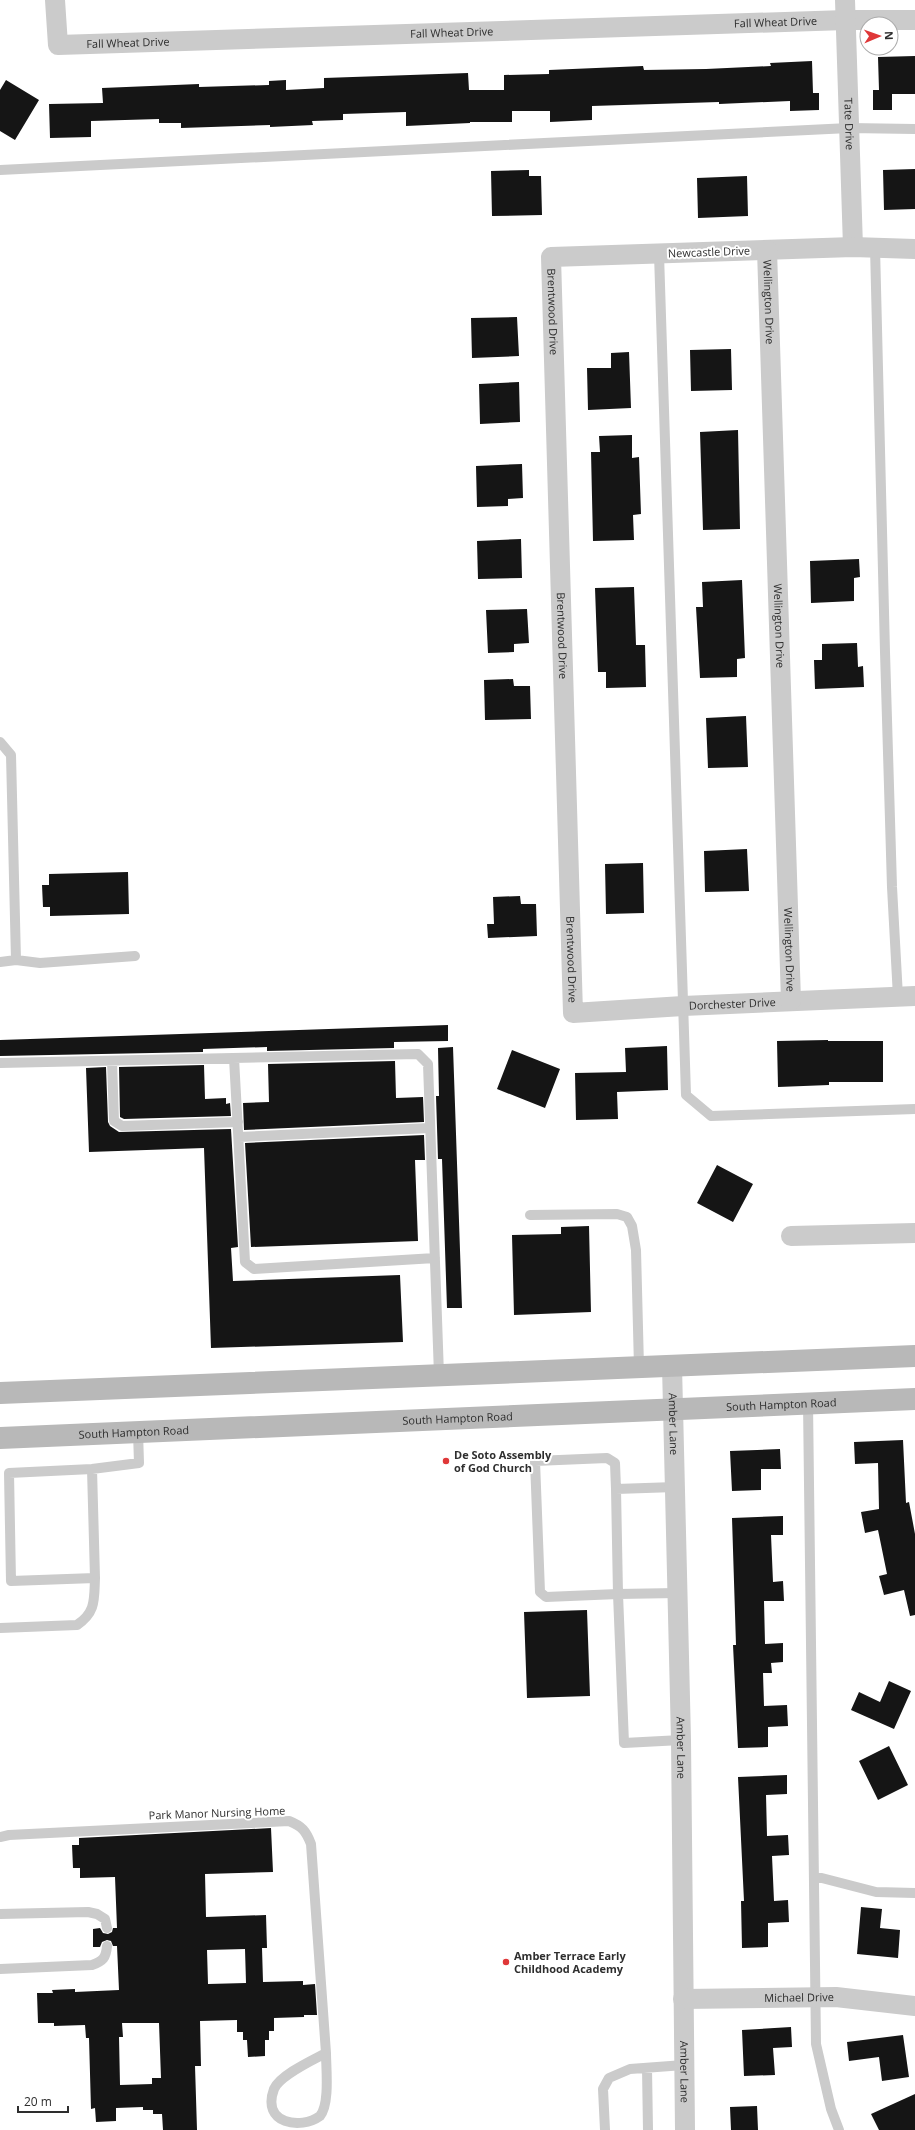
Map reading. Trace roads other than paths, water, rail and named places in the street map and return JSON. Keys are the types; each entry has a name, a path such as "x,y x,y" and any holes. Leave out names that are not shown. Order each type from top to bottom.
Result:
{"main road":[{"path":"0,1393 915,1356"},
{"name":"South Hampton Road","path":"0,1438 915,1399"}],"street":[{"name":"Fall Wheat Drive","path":"55,0 58,45 846,20 915,20"},
{"name":"Tate Drive","path":"845,0 853,247"},
{"name":"Newcastle Drive","path":"551,257 853,247 915,249"},
{"name":"Wellington Drive","path":"767,250 791,1001"},
{"name":"Brentwood Drive","path":"551,257 574,1013"},
{"name":"Dorchester Drive","path":"574,1013 683,1006 906,996"},
{"path":"791,1236 915,1233"},
{"name":"Amber Lane","path":"672,1366 681,1740 685,2130"},
{"name":"Michael Drive","path":"683,1999 836,1998 915,2006"}],"lane":[{"path":"0,170 849,128 915,129"},
{"path":"875,247 884,652 892,887 906,996"},
{"path":"659,254 686,1095 711,1116 915,1109"},
{"path":"0,742 11,755 16,960"},
{"path":"0,962 16,960 40,963 135,956"},
{"path":"0,1063 418,1054 428,1064 439,1375"},
{"path":"234,1058 245,1262 254,1269 435,1258"},
{"path":"112,1061 114,1121 122,1126 238,1122"},
{"path":"238,1137 430,1128"},
{"path":"530,1215 617,1214 627,1217 632,1226 636,1250 639,1367"},
{"path":"808,1403 816,2044 831,2109 839,2130"},
{"path":"95,1578 11,1581 9,1473 92,1468 139,1463 138,1432"},
{"path":"677,1593 618,1594 546,1597 540,1592 535,1461 607,1458 615,1463 618,1594 624,1743 681,1740"},
{"path":"0,1628 77,1625 87,1618 94,1604 95,1578 92,1468"},
{"path":"616,1489 675,1487"},
{"name":"Park Manor Nursing Home","path":"0,1837 9,1835 289,1821 301,1826 307,1834 311,1844 326,2053 326,2102 320,2116 307,2124 292,2126 282,2124 274,2116 274,2089 286,2077 326,2053"},
{"path":"814,1876 876,1892 915,1893"},
{"path":"0,1914 88,1912 97,1914 105,1919 107,1928"},
{"path":"0,1969 92,1965 102,1961 106,1955 108,1946"},
{"path":"605,2130 604,2088 609,2078 630,2069 684,2065"},
{"path":"647,2068 648,2130"}],"place":[{"name":"De Soto Assembly of God Church","path":"446,1461"},
{"name":"Amber Terrace Early Childhood Academy","path":"506,1962"}]}
